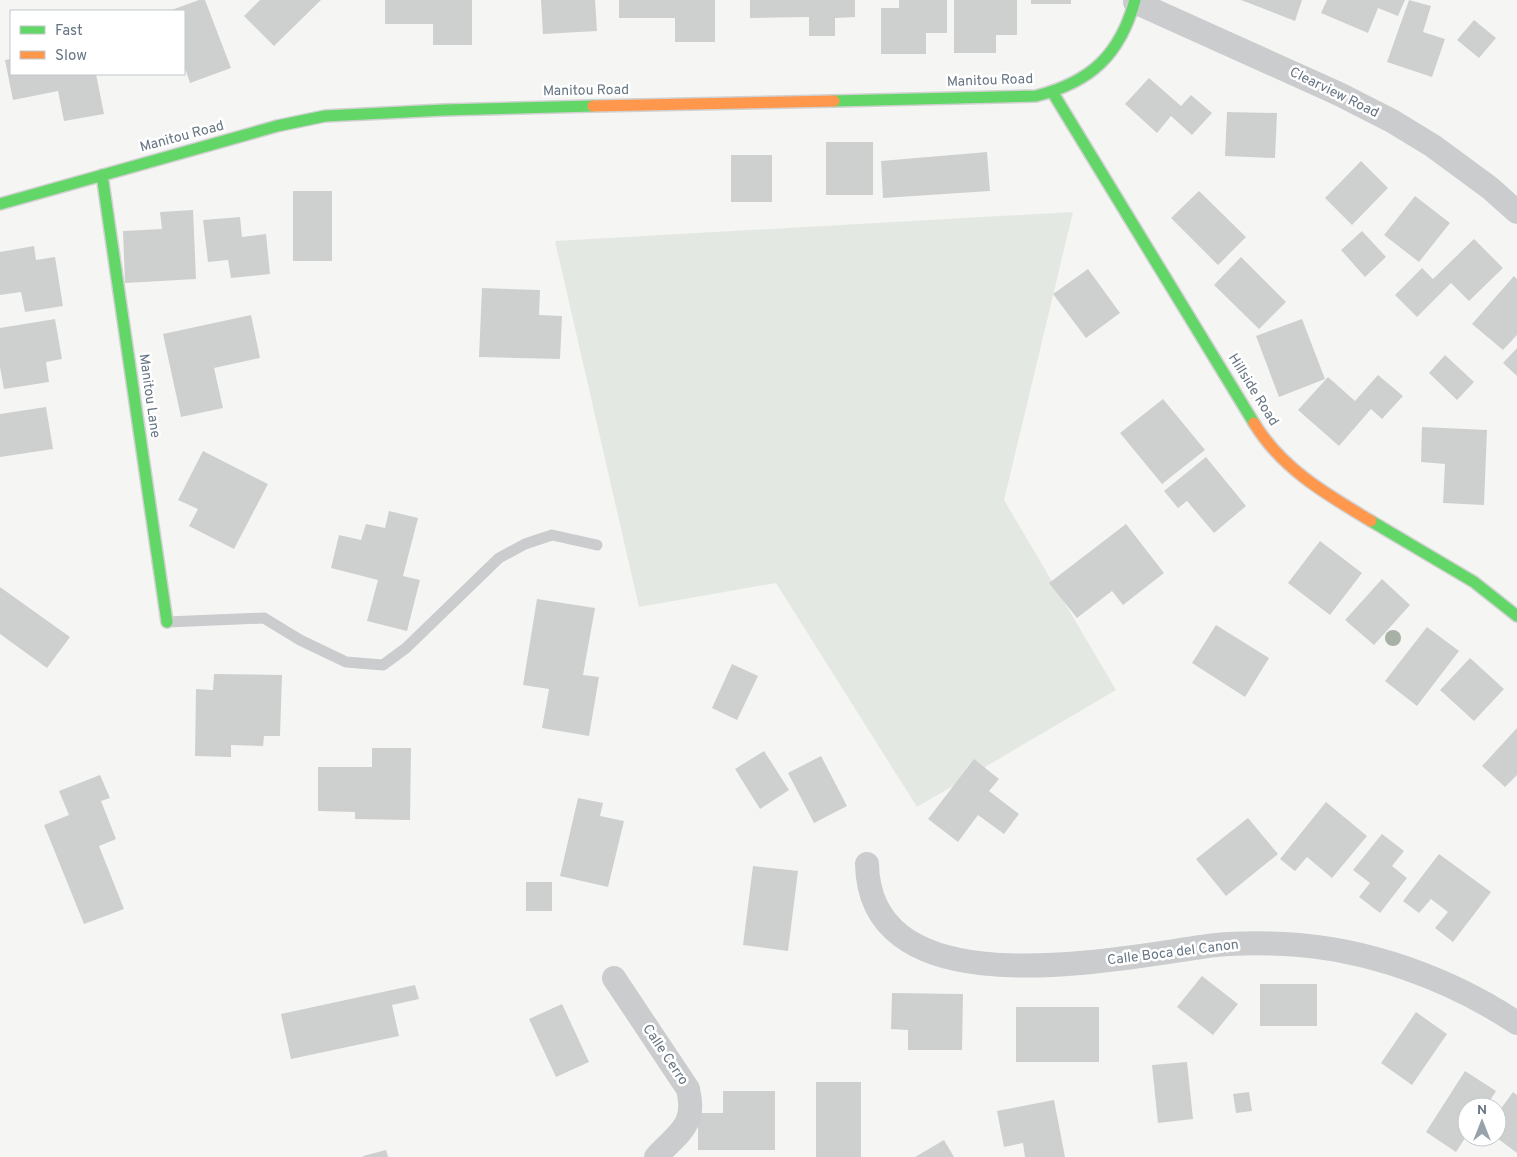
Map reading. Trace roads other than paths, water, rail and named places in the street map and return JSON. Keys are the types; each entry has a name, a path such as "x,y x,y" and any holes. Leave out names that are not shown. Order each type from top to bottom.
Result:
{"street":[{"name":"Manitou Road","path":"0,204 277,126 325,116 444,110 1036,96 1053,92 1081,81 1108,58 1127,29 1135,1"},
{"name":"Clearview Road","path":"1135,1 1339,94 1392,121 1433,146 1490,188 1517,212"},
{"name":"Hillside Road","path":"1053,92 1260,432 1279,456 1312,485 1474,582 1517,616"},
{"name":"Manitou Lane","path":"102,174 167,622"},
{"name":"Calle Boca del Canon","path":"867,864 868,884 872,896 891,926 919,948 947,959 988,963 1055,964 1124,960 1217,945 1284,944 1335,951 1385,962 1432,978 1493,1007 1517,1024"},
{"name":"Calle Cerro","path":"614,978 688,1088 692,1102 690,1116 685,1129 656,1157"}],"lane":[{"path":"167,622 264,618 300,640 346,662 383,665 406,648 499,558 525,544 552,535 597,545"}]}
